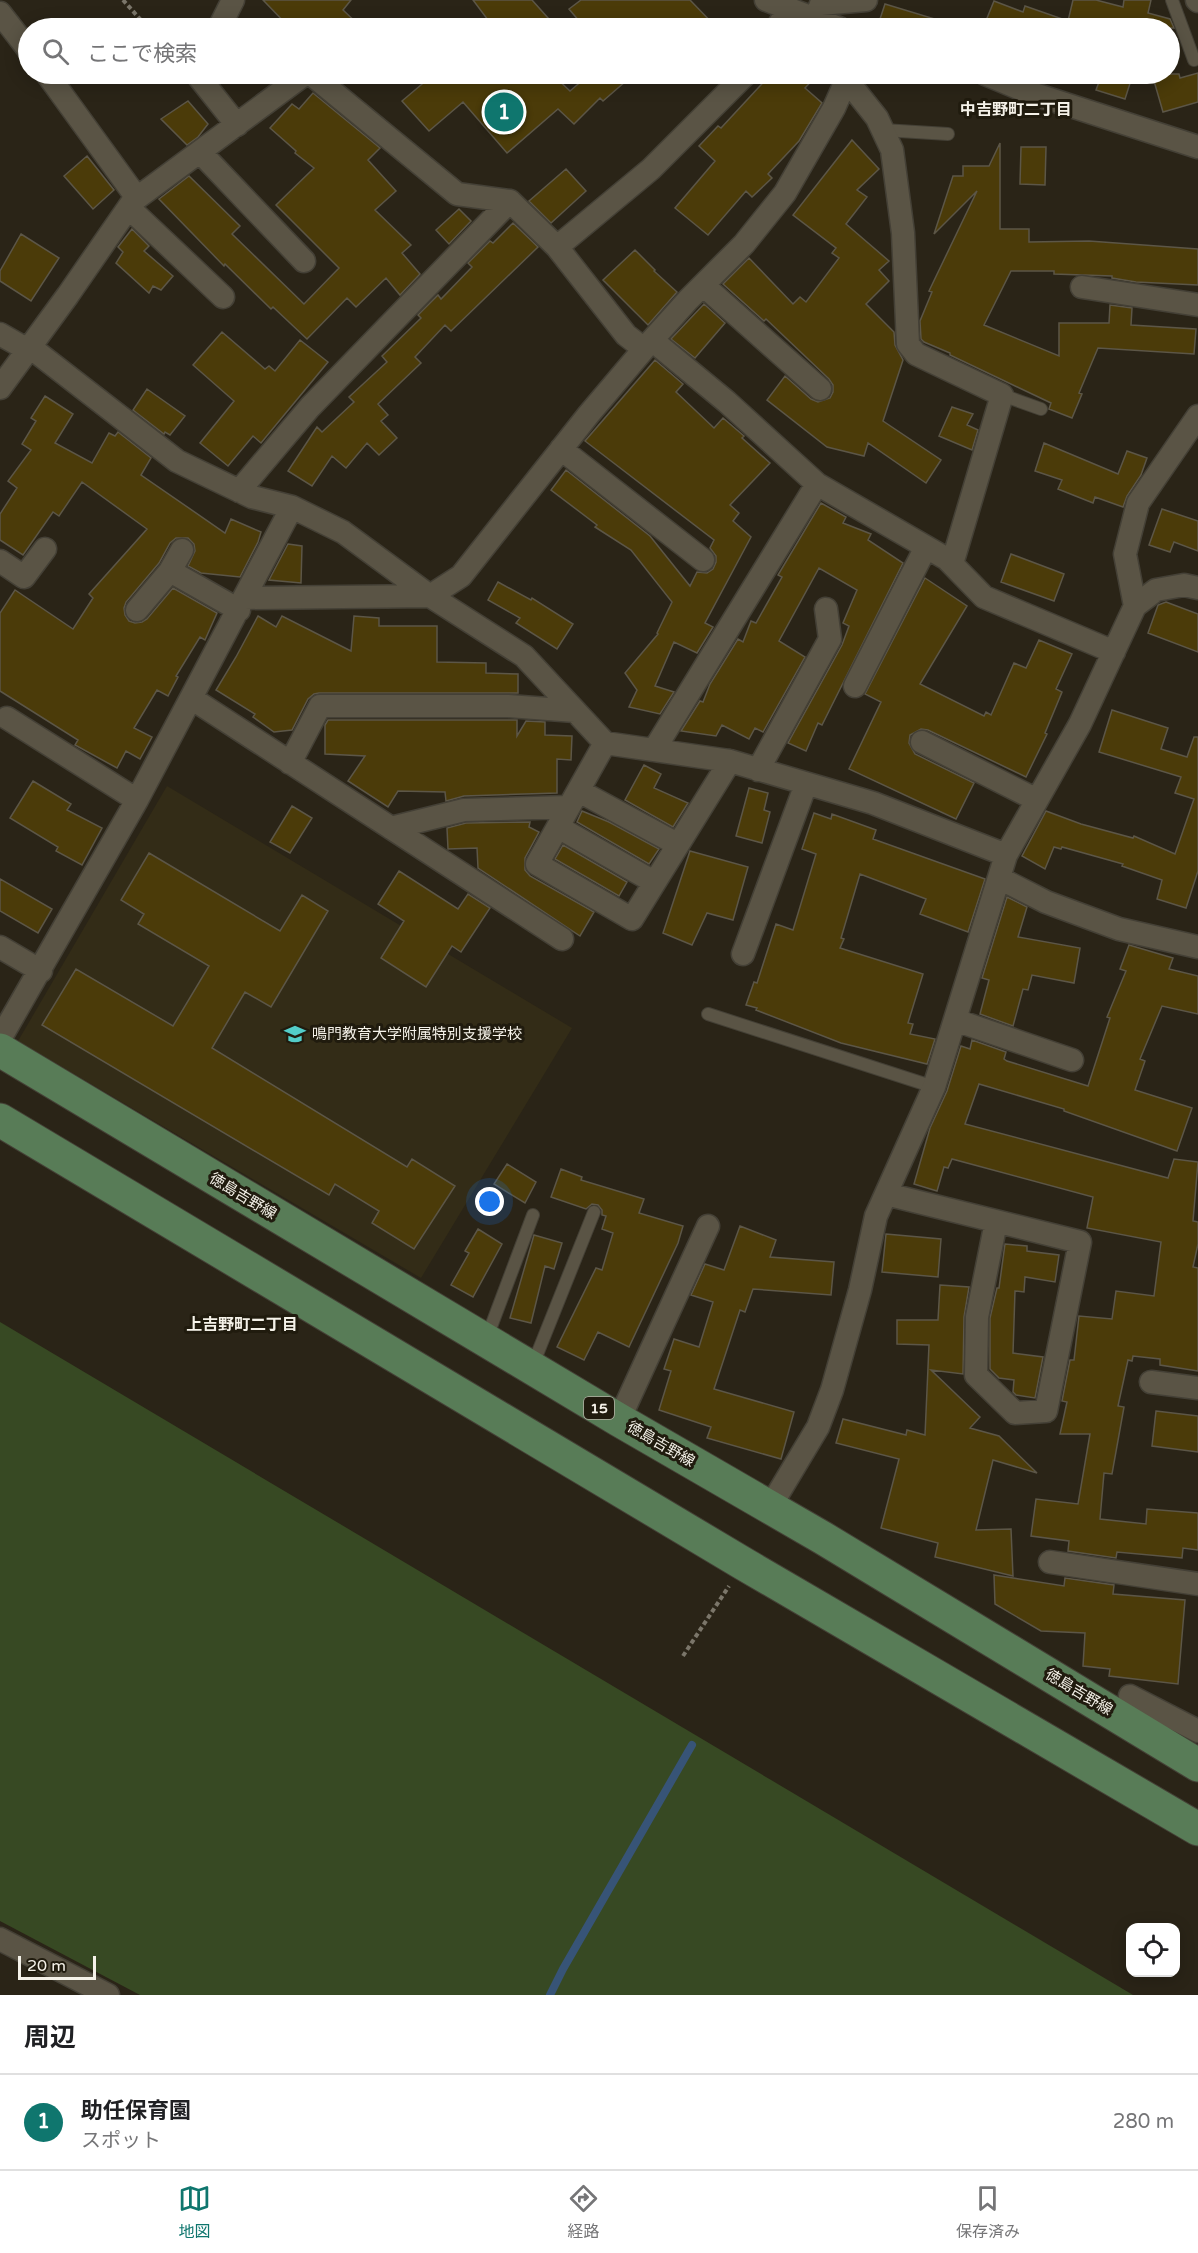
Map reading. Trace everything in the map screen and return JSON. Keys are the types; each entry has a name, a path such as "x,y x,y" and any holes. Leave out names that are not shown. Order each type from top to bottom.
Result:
{"main road":[{"name":"徳島吉野線","path":"0,1050 485,1341 770,1507 1198,1765"},
{"path":"0,1120 734,1558 1198,1829"}],"street":[{"path":"224,18 233,0"},
{"path":"766,0 781,18"},
{"path":"816,18 821,4 866,0"},
{"path":"0,13 18,36"},
{"path":"54,84 133,203 223,297"},
{"path":"204,84 237,125"},
{"path":"0,388 133,203 292,84"},
{"path":"323,84 457,194 510,201 557,247 626,335 648,344 727,402 818,484 952,564 984,597 1114,652"},
{"path":"557,247 651,169 736,84"},
{"path":"171,571 241,604 430,596 461,576 561,449 648,344 744,244 785,193 834,108 844,84"},
{"path":"854,84 877,118 892,150 903,233 908,344 916,354 1002,395 952,564"},
{"path":"1009,84 1198,147"},
{"path":"200,152 304,261"},
{"path":"240,491 310,407 510,201"},
{"path":"703,285 819,389"},
{"path":"1082,287 1198,305"},
{"path":"0,334 29,349 177,461 252,497 292,507 344,532 430,596 524,656 605,743 730,761 873,803 1006,855"},
{"path":"1135,606 1125,554 1138,503 1198,416"},
{"path":"561,449 703,560"},
{"path":"654,750 818,484"},
{"path":"0,1040 137,800 292,507"},
{"path":"855,686 927,547"},
{"path":"0,561 24,577 45,549"},
{"path":"137,610 171,571 183,550"},
{"path":"770,1507 818,1427 832,1390 860,1290 876,1216 934,1087 1006,855 1080,724 1135,606 1156,590 1184,585 1198,588"},
{"path":"758,770 830,639 826,609"},
{"path":"191,698 562,939"},
{"path":"290,763 320,706 508,705 575,711"},
{"path":"7,718 137,800"},
{"path":"922,742 1037,800"},
{"path":"605,743 537,864 632,919 730,761"},
{"path":"744,954 806,784"},
{"path":"391,828 464,810 574,799 677,844"},
{"path":"558,826 654,882"},
{"path":"999,878 1046,902 1119,929 1198,947"},
{"path":"0,947 41,971"},
{"path":"955,1020 1072,1060"},
{"path":"886,1194 1080,1242 1046,1411 1015,1413 976,1375 977,1317 996,1222"},
{"path":"619,1420 708,1226"},
{"path":"1151,1382 1198,1388"},
{"path":"1050,1562 1198,1584"},
{"path":"1130,1696 1198,1731"},
{"path":"0,1939 108,1995"}],"lane":[{"path":"1172,0 1179,18"},
{"path":"1180,22 1194,60"},
{"path":"883,130 948,134"},
{"path":"1002,395 1041,409"},
{"path":"708,1014 934,1087"},
{"path":"532,1368 594,1212"},
{"path":"485,1341 532,1215"}],"path":[{"path":"123,0 139,18"},
{"path":"683,1656 732,1582"}],"shaded area":[{"name":"鳴門教育大学附属特別支援学校","path":"167,786 572,1028 421,1278 18,1041"}],"green space":[{"path":"0,1322 1133,1995 140,1995 0,1921"}],"building":[{"path":"263,0 351,0 343,10 351,18 280,18"},
{"path":"473,0 532,0 548,18 486,18"},
{"path":"581,0 690,0 707,18 577,18 569,9"},
{"path":"1073,0 1096,0 1123,7 1124,0 1151,0 1148,13 1166,18 1069,18"},
{"path":"994,1 1023,12 1025,6 1059,18 987,18"},
{"path":"885,4 931,18 880,18"},
{"path":"1198,73 1198,102 1163,112 1155,84 1180,84 1180,78"},
{"path":"422,84 563,84 570,91 578,84 623,84 603,101 600,98 574,124 558,109 507,153 463,102 429,131 402,101"},
{"path":"762,84 809,84 805,88 822,103 799,141 768,174 772,178 752,197 746,191 708,235 675,208 715,161 699,146 718,126 721,128"},
{"path":"1098,84 1130,84 1125,99 1096,90"},
{"path":"313,93 380,148 368,160 396,191 375,210 411,245 402,253 420,274 400,295 386,278 356,307 347,298 307,339 273,307 271,309 225,264 224,266 159,199 189,176 240,226 232,234 304,304 339,268 276,205 314,168 270,128 292,104 299,109"},
{"path":"188,101 208,124 198,137 187,145 161,119"},
{"path":"852,140 879,169 857,190 867,197 846,224 889,261 879,270 889,281 866,304 894,332 895,345 903,360 883,421 941,460 926,483 868,443 864,456 827,447 767,400 785,376 811,399 818,402 830,398 833,385 766,319 764,321 723,284 749,258 793,304 800,297 806,302 839,258 832,253 836,248 793,215"},
{"path":"1000,143 1000,229 1029,229 1029,242 1089,241 1198,249 1198,285 1136,282 1112,278 1112,276 1054,274 1054,271 1011,271 984,325 1059,356 1059,323 1109,323 1110,305 1132,308 1131,325 1196,329 1194,354 1098,348 1079,393 1082,394 1072,418 1049,409 1051,403 921,339 920,321 932,292 929,291 977,191 934,234 953,176 963,176 963,166 989,166"},
{"path":"1021,147 1046,147 1045,185 1020,184"},
{"path":"87,156 114,190 93,209 64,176"},
{"path":"566,169 586,191 551,223 529,201"},
{"path":"459,209 471,221 449,244 436,230"},
{"path":"513,223 538,247 451,331 445,325 415,357 421,363 378,404 388,415 381,421 397,438 379,455 367,443 346,468 332,456 312,486 288,471 317,427 322,432 354,402 349,397 387,362 382,356 421,318 418,315 438,295 441,299 472,267 468,263 490,241 493,243"},
{"path":"132,229 149,246 144,251 173,276 161,290 153,286 149,293 116,263 123,252 118,247"},
{"path":"21,234 59,258 31,301 0,281 0,271"},
{"path":"635,250 677,292 648,325 603,280"},
{"path":"704,304 725,323 695,358 671,339"},
{"path":"222,332 265,369 269,366 275,371 300,340 328,362 261,443 253,436 228,466 200,443 234,401 193,365"},
{"path":"655,360 683,384 676,392 714,428 723,418 770,463 730,505 739,513 733,521 751,537 705,623 713,627 697,653 674,642 655,686 674,692 660,714 629,707 637,690 625,673 658,634 672,602 631,550 595,527 597,525 551,490 566,470 650,536 690,586 697,572 707,573 713,569 716,556 710,548 714,540 585,441"},
{"path":"147,389 185,416 170,435 165,432 164,434 133,410"},
{"path":"45,396 73,414 55,443 92,463 109,433 115,436 118,432 151,458 141,475 225,533 231,519 261,532 240,577 201,573 188,566 195,551 194,544 188,538 176,538 170,543 159,563 126,602 125,615 129,621 135,623 147,619 173,588 217,613 205,640 200,637 176,676 178,677 168,696 157,690 134,728 152,737 140,759 126,751 117,768 75,745 78,740 0,691 0,613 15,590 73,629 93,598 89,594 147,529 82,482 59,516 53,512 23,555 0,540 0,514 17,488 8,481 31,450 22,444 36,421 31,418"},
{"path":"952,407 973,414 967,425 978,430 972,450 939,436"},
{"path":"1044,443 1118,474 1127,451 1147,458 1141,475 1127,496 1123,507 1095,497 1093,503 1058,489 1062,480 1035,471"},
{"path":"821,503 846,517 843,523 871,534 868,540 903,563 822,725 818,723 806,751 788,743 842,645 849,626 843,623 857,590 819,568 779,641 805,657 763,732 755,728 749,739 722,725 716,736 681,731 700,701 703,702 710,684 738,639 743,642 751,621 756,623 782,577 778,575"},
{"path":"1162,509 1198,521 1198,551 1174,542 1170,552 1149,545"},
{"path":"288,544 302,546 301,583 269,580"},
{"path":"1011,554 1064,574 1054,601 1001,582"},
{"path":"925,578 967,606 920,684 984,716 986,712 991,715 1014,663 1026,668 1039,640 1072,654 1056,689 1062,692 1045,733 1047,734 1026,777 928,730 921,729 910,735 909,743 915,754 974,783 956,819 849,769 881,702 865,694"},
{"path":"498,582 531,600 532,598 573,624 557,649 516,623 520,618 488,600"},
{"path":"1166,602 1198,614 1198,652 1148,633 1158,605"},
{"path":"258,616 276,627 282,616 351,651 354,616 379,618 379,626 437,626 437,662 486,663 486,673 518,674 518,693 319,693 308,699 292,730 274,732 253,717 255,714 216,690"},
{"path":"1112,710 1168,728 1161,749 1187,757 1194,737 1198,737 1198,871 1186,908 1157,899 1162,880 1122,866 1123,864 1062,847 1061,849 1054,847 1045,869 1022,856 1046,811 1081,824 1133,838 1134,836 1175,854 1194,799 1175,793 1181,777 1099,752"},
{"path":"328,720 517,720 517,736 526,721 545,722 545,735 572,736 571,760 557,759 557,793 464,796 446,801 445,792 398,791 388,807 348,781 365,756 325,754 325,725"},
{"path":"644,765 661,774 654,788 688,803 673,827 625,800"},
{"path":"33,781 71,804 67,810 102,828 82,865 56,851 58,847 10,818"},
{"path":"749,788 768,793 764,810 770,812 762,843 736,836"},
{"path":"292,806 312,818 290,853 270,842"},
{"path":"582,811 609,822 659,849 649,864 577,822"},
{"path":"814,813 831,819 832,814 876,830 873,839 985,879 968,932 920,914 926,899 860,874 840,948 923,974 908,1023 913,1024 910,1034 935,1039 927,1064 841,1043 746,1005 754,982 757,983 776,924 793,930 816,854 802,849"},
{"path":"530,822 529,827 539,832 525,858 525,870 530,876 594,912 580,936 478,868 477,848 448,849 447,828 466,823"},
{"path":"563,845 627,882 619,896 555,859"},
{"path":"690,851 748,867 733,920 707,913 692,945 663,933"},
{"path":"149,853 280,931 302,895 328,911 271,1007 245,992 212,1048 407,1167 412,1159 455,1186 414,1249 372,1223 379,1211 335,1184 329,1195 42,1025 76,969 173,1026 209,966 138,924 144,914 121,900"},
{"path":"399,871 458,909 468,894 490,908 461,952 452,946 426,987 381,958 404,921 378,904"},
{"path":"0,879 52,909 38,933 0,911"},
{"path":"1007,897 1027,907 1018,937 1080,948 1074,983 1032,975 1028,990 1023,989 1013,1026 980,1014 989,980 982,978"},
{"path":"1129,945 1173,958 1169,969 1198,976 1198,1014 1162,1006 1140,1059 1145,1061 1135,1090 1192,1108 1177,1151 1064,1111 1064,1109 979,1084 965,1124 1168,1178 1174,1159 1198,1162 1193,1221 1198,1222 1198,1244 1193,1267 1198,1268 1198,1371 1160,1365 1160,1359 1133,1356 1132,1361 1128,1360 1118,1406 1124,1407 1112,1474 1104,1473 1100,1519 1146,1524 1147,1509 1198,1513 1198,1550 1183,1548 1182,1558 1117,1552 1116,1558 1068,1551 1069,1541 1031,1536 1036,1499 1078,1504 1090,1434 1060,1434 1067,1402 1062,1401 1070,1360 1074,1360 1079,1316 1112,1319 1116,1291 1154,1296 1161,1242 1087,1228 1093,1197 952,1159 948,1168 944,1167 937,1191 914,1184 930,1128 947,1091 961,1046 970,1049 972,1040 1006,1052 1004,1059 1007,1061 1088,1086 1110,1018 1107,1017 1126,971 1120,969"},
{"path":"507,1164 536,1182 525,1203 494,1184"},
{"path":"561,1169 582,1177 581,1180 644,1199 639,1213 683,1226 678,1243 629,1347 598,1332 584,1360 557,1347 596,1268 602,1270 613,1233 602,1229 606,1216 602,1215 602,1210 598,1205 592,1204 586,1209 551,1197"},
{"path":"740,1226 776,1240 770,1257 834,1262 831,1295 753,1289 745,1312 740,1310 714,1389 794,1412 781,1459 707,1438 711,1427 659,1410 671,1371 664,1369 674,1339 699,1347 713,1302 691,1295 705,1264 724,1270"},
{"path":"478,1229 502,1244 473,1297 451,1285 469,1253 465,1251"},
{"path":"886,1234 941,1239 938,1277 882,1272"},
{"path":"534,1235 562,1243 554,1269 545,1266 531,1323 510,1318"},
{"path":"1005,1244 1027,1246 1027,1251 1059,1255 1055,1282 1025,1277 1024,1292 1015,1291 1013,1353 1043,1357 1035,1398 1016,1395 1013,1392 1014,1380 999,1378 990,1369 990,1318 997,1288 999,1288"},
{"path":"940,1285 969,1287 964,1317 963,1374 931,1370 980,1417 970,1428 999,1436 1037,1473 993,1460 976,1530 1011,1529 1013,1576 935,1557 938,1543 881,1528 899,1459 836,1443 843,1419 906,1435 907,1430 925,1435 929,1345 897,1344 897,1320 938,1320"},
{"path":"1156,1411 1198,1416 1198,1452 1152,1446"},
{"path":"994,1575 1064,1586 1065,1578 1114,1585 1113,1594 1185,1600 1178,1684 1109,1676 1110,1669 1083,1666 1085,1633 1041,1631 995,1604"}],"waterway":[{"path":"550,1995 692,1745"}],"place":[{"name":"助任保育園","path":"504,112"},
{"name":"鳴門教育大学附属特別支援学校","path":"295,1034"}],"district":[{"name":"中吉野町二丁目","path":"1016,109"},
{"name":"上吉野町二丁目","path":"242,1324"}]}
